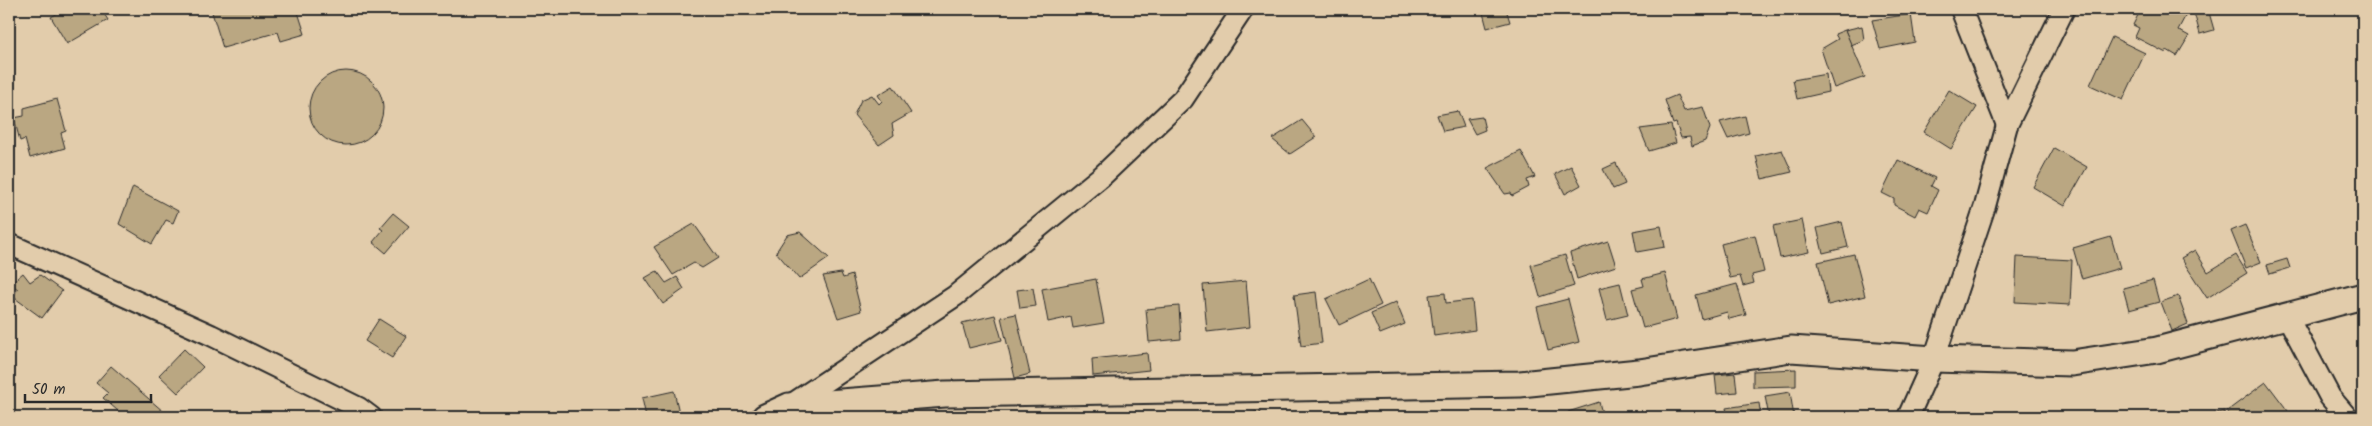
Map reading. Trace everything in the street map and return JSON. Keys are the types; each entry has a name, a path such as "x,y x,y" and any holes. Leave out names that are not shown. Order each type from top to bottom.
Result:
{"street":[{"path":"765,417 789,406 955,296 1103,175 1183,99 1243,9"},
{"path":"1961,9 2007,125"},
{"path":"1908,417 1934,359 1985,206 2007,125 2064,9"},
{"path":"9,244 211,335 359,408 370,417"},
{"path":"789,406 945,394 1520,384 1639,372 1790,349 1934,359 2072,363 2157,350 2363,296"},
{"path":"2287,316 2330,397 2347,417"}],"building":[{"path":"65,9 101,9 108,20 67,44 51,17"},
{"path":"211,9 297,9 305,34 281,41 278,32 223,48"},
{"path":"1482,9 1506,9 1510,22 1487,28"},
{"path":"2141,9 2179,9 2187,13 2178,30 2189,36 2177,56 2167,50 2166,53 2135,37 2139,28 2133,25"},
{"path":"2193,9 2208,9 2214,30 2200,34"},
{"path":"1911,14 1915,42 1880,49 1872,20"},
{"path":"1862,26 1864,40 1851,45 1845,30"},
{"path":"1845,30 1865,77 1834,88 1821,49 1838,39 1835,34"},
{"path":"2112,37 2145,53 2123,100 2090,85"},
{"path":"346,71 360,74 372,82 380,94 383,108 380,122 372,134 360,142 346,145 332,142 320,134 312,122 309,108 312,94 320,82 332,74"},
{"path":"1826,74 1828,92 1797,99 1793,80"},
{"path":"893,86 911,113 892,124 894,135 879,145 854,115 861,100 872,95 879,104 882,101 878,95"},
{"path":"1949,90 1977,107 1951,149 1924,132"},
{"path":"1677,95 1684,111 1703,107 1710,128 1705,141 1692,146 1690,137 1681,138 1676,123 1673,124 1665,100"},
{"path":"57,99 66,131 61,133 65,148 30,158 25,139 20,141 14,118 24,116 24,108"},
{"path":"1458,111 1464,127 1443,131 1437,115"},
{"path":"1745,116 1749,133 1728,139 1720,122"},
{"path":"1482,117 1485,130 1475,134 1467,119"},
{"path":"1302,120 1316,137 1290,154 1272,139"},
{"path":"1671,125 1676,143 1649,151 1640,129"},
{"path":"2054,148 2087,167 2065,206 2033,187"},
{"path":"1782,150 1792,172 1762,179 1756,156"},
{"path":"1521,151 1535,177 1527,180 1529,187 1512,196 1511,193 1505,194 1487,168"},
{"path":"1898,160 1935,178 1931,186 1938,190 1928,212 1919,208 1915,216 1894,205 1894,199 1882,193"},
{"path":"1616,163 1625,184 1613,189 1603,169"},
{"path":"1571,166 1581,185 1565,194 1555,174"},
{"path":"133,187 178,211 173,223 166,220 152,244 119,224"},
{"path":"393,213 409,226 386,253 373,242 383,230 380,228"},
{"path":"1802,220 1809,252 1780,258 1773,226"},
{"path":"1842,222 1848,247 1823,253 1817,228"},
{"path":"694,224 718,258 702,268 694,263 673,275 654,247"},
{"path":"2245,225 2261,262 2246,268 2231,231"},
{"path":"1661,226 1665,247 1637,252 1633,231"},
{"path":"800,232 829,258 799,279 776,252 787,235"},
{"path":"1755,235 1764,272 1752,275 1754,283 1743,286 1740,276 1730,278 1721,244"},
{"path":"2111,237 2120,268 2082,279 2073,248"},
{"path":"1608,241 1616,266 1577,279 1570,253"},
{"path":"2195,250 2208,272 2236,255 2247,273 2207,298 2181,258"},
{"path":"1854,254 1865,296 1828,305 1818,262"},
{"path":"1565,255 1574,286 1540,297 1531,265"},
{"path":"2017,257 2072,260 2070,305 2015,302"},
{"path":"2287,259 2290,268 2270,274 2267,265"},
{"path":"657,271 666,283 677,277 684,289 663,304 645,278"},
{"path":"23,273 30,282 40,275 62,291 42,318 12,296 18,289 10,284"},
{"path":"841,273 843,278 852,275 861,311 838,318 823,276"},
{"path":"1665,273 1677,319 1643,328 1632,289 1644,286 1642,279"},
{"path":"1096,279 1104,323 1073,328 1071,317 1048,322 1042,289"},
{"path":"1369,279 1381,305 1339,325 1326,299"},
{"path":"2153,280 2159,302 2129,310 2123,288"},
{"path":"1246,281 1250,327 1207,332 1203,285"},
{"path":"1620,283 1628,315 1607,320 1599,288"},
{"path":"1737,284 1746,315 1729,319 1727,312 1702,319 1696,295"},
{"path":"1033,288 1036,306 1020,308 1017,290"},
{"path":"1316,292 1322,343 1301,346 1294,295"},
{"path":"1445,293 1446,303 1472,300 1475,330 1434,336 1429,295"},
{"path":"2178,296 2188,324 2172,331 2161,302"},
{"path":"1568,299 1579,342 1548,350 1537,307"},
{"path":"1396,302 1405,324 1380,334 1371,313"},
{"path":"1179,306 1181,339 1149,342 1146,309"},
{"path":"1016,314 1030,374 1015,378 1001,317"},
{"path":"995,315 1002,340 969,348 962,323"},
{"path":"379,319 406,336 392,358 365,341"},
{"path":"184,349 203,367 178,393 159,375"},
{"path":"1147,353 1149,370 1093,376 1092,359"},
{"path":"111,366 164,412 159,417 125,417 103,398 108,393 96,383"},
{"path":"1796,369 1796,386 1753,387 1753,371"},
{"path":"1735,373 1737,392 1717,394 1715,375"},
{"path":"2266,382 2288,411 2280,417 2232,417 2227,411"},
{"path":"674,391 680,417 646,417 642,398"},
{"path":"1790,392 1794,417 1769,417 1765,396"},
{"path":"1599,402 1603,417 1570,417 1568,412"},
{"path":"1759,403 1761,417 1728,417 1726,408"},
{"path":"1260,411 1261,417 1240,417 1240,415"},
{"path":"2224,411 2225,417 2202,417"}]}
